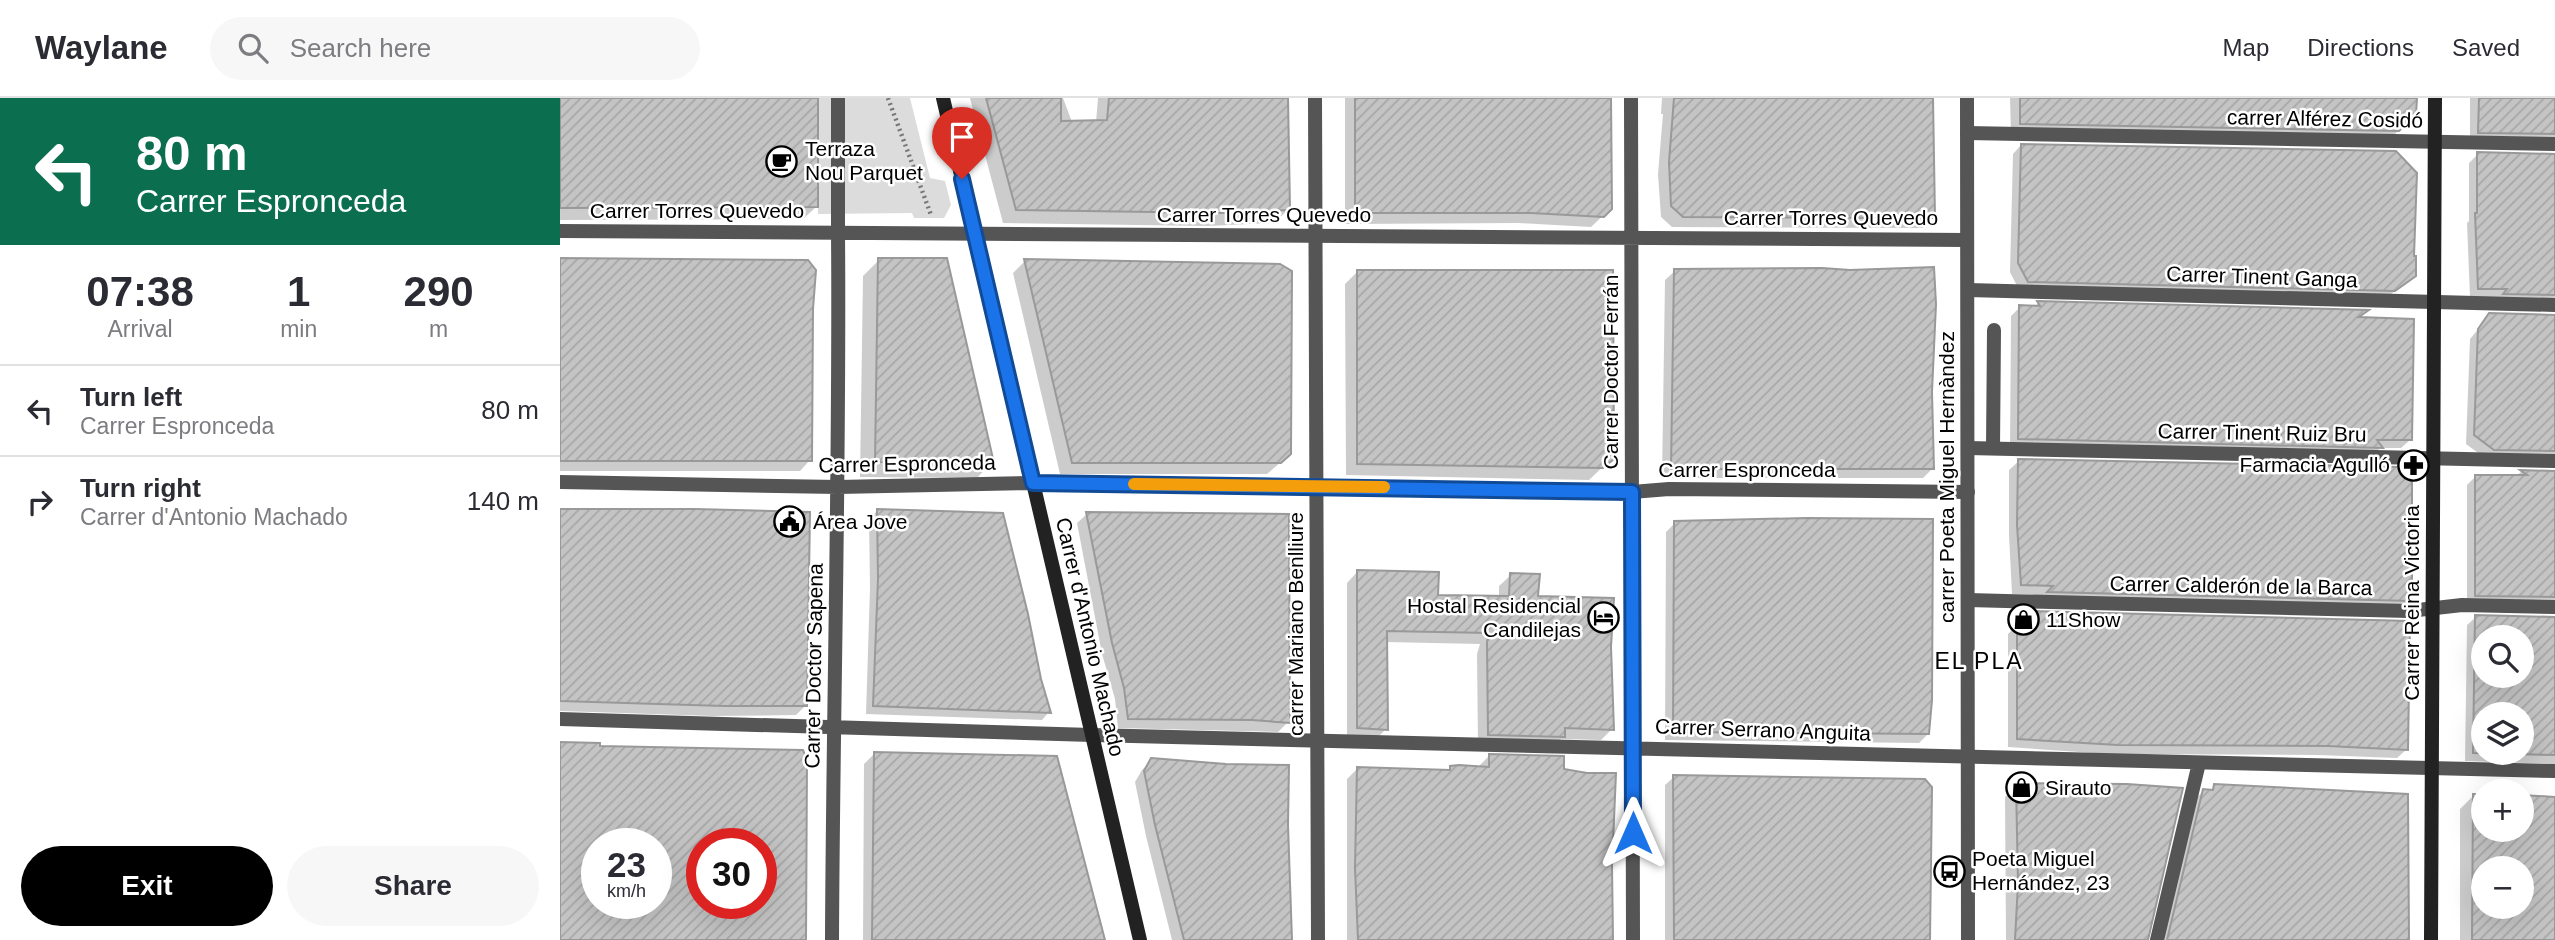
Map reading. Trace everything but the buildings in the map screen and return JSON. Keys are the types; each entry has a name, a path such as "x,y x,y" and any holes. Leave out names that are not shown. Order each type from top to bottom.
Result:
{"main road":[{"name":"Carrer d'Antonio Machado","path":"943,98 1140,940"},
{"name":"Carrer Reina Victoria","path":"2431,940 2435,98"}],"street":[{"name":"Carrer Doctor Sapena","path":"832,940 838,487 838,98"},
{"name":"carrer Mariano Benlliure","path":"1315,98 1318,940"},
{"name":"Carrer Doctor Ferrán","path":"1631,98 1633,940"},
{"name":"carrer Poeta Miguel Hernàndez","path":"1967,98 1968,940"},
{"name":"carrer Alférez Cosidó","path":"1967,132 2555,144"},
{"name":"Carrer Torres Quevedo","path":"560,231 1967,240"},
{"name":"Carrer Tinent Ganga","path":"1968,290 2555,305"},
{"path":"1993,448 1994,330"},
{"name":"Carrer Tinent Ruiz Bru","path":"1968,448 2555,461"},
{"name":"Carrer Espronceda","path":"560,482 838,487 1033,483 1632,492 1683,489 1968,492"},
{"name":"Carrer Calderón de la Barca","path":"1968,600 2396,610 2462,605 2555,607"},
{"name":"Carrer Serrano Anguita","path":"560,719 1317,741 2555,771"},
{"path":"2157,940 2199,763"}],"path":[{"path":"888,98 932,218"}],"shaded area":[{"path":"818,98 910,98 930,178 945,181 951,205 944,218 914,218 912,213 818,214"}],"slow traffic":[{"path":"1134,484 1384,487"}],"place":[{"name":"Terraza Nou Parquet","path":"782,161"},
{"name":"Farmacia Agulló","path":"2413,465"},
{"name":"Área Jove","path":"790,522"},
{"name":"Hostal Residencial Candilejas","path":"1604,618"},
{"name":"11Show","path":"2023,620"},
{"name":"Sirauto","path":"2022,788"},
{"name":"Poeta Miguel Hernández, 23","path":"1949,871"}],"district":[{"name":"EL PLA","path":"1979,661"}],"route":[{"path":"962,179 1033,483 1632,492 1633,833"}]}
